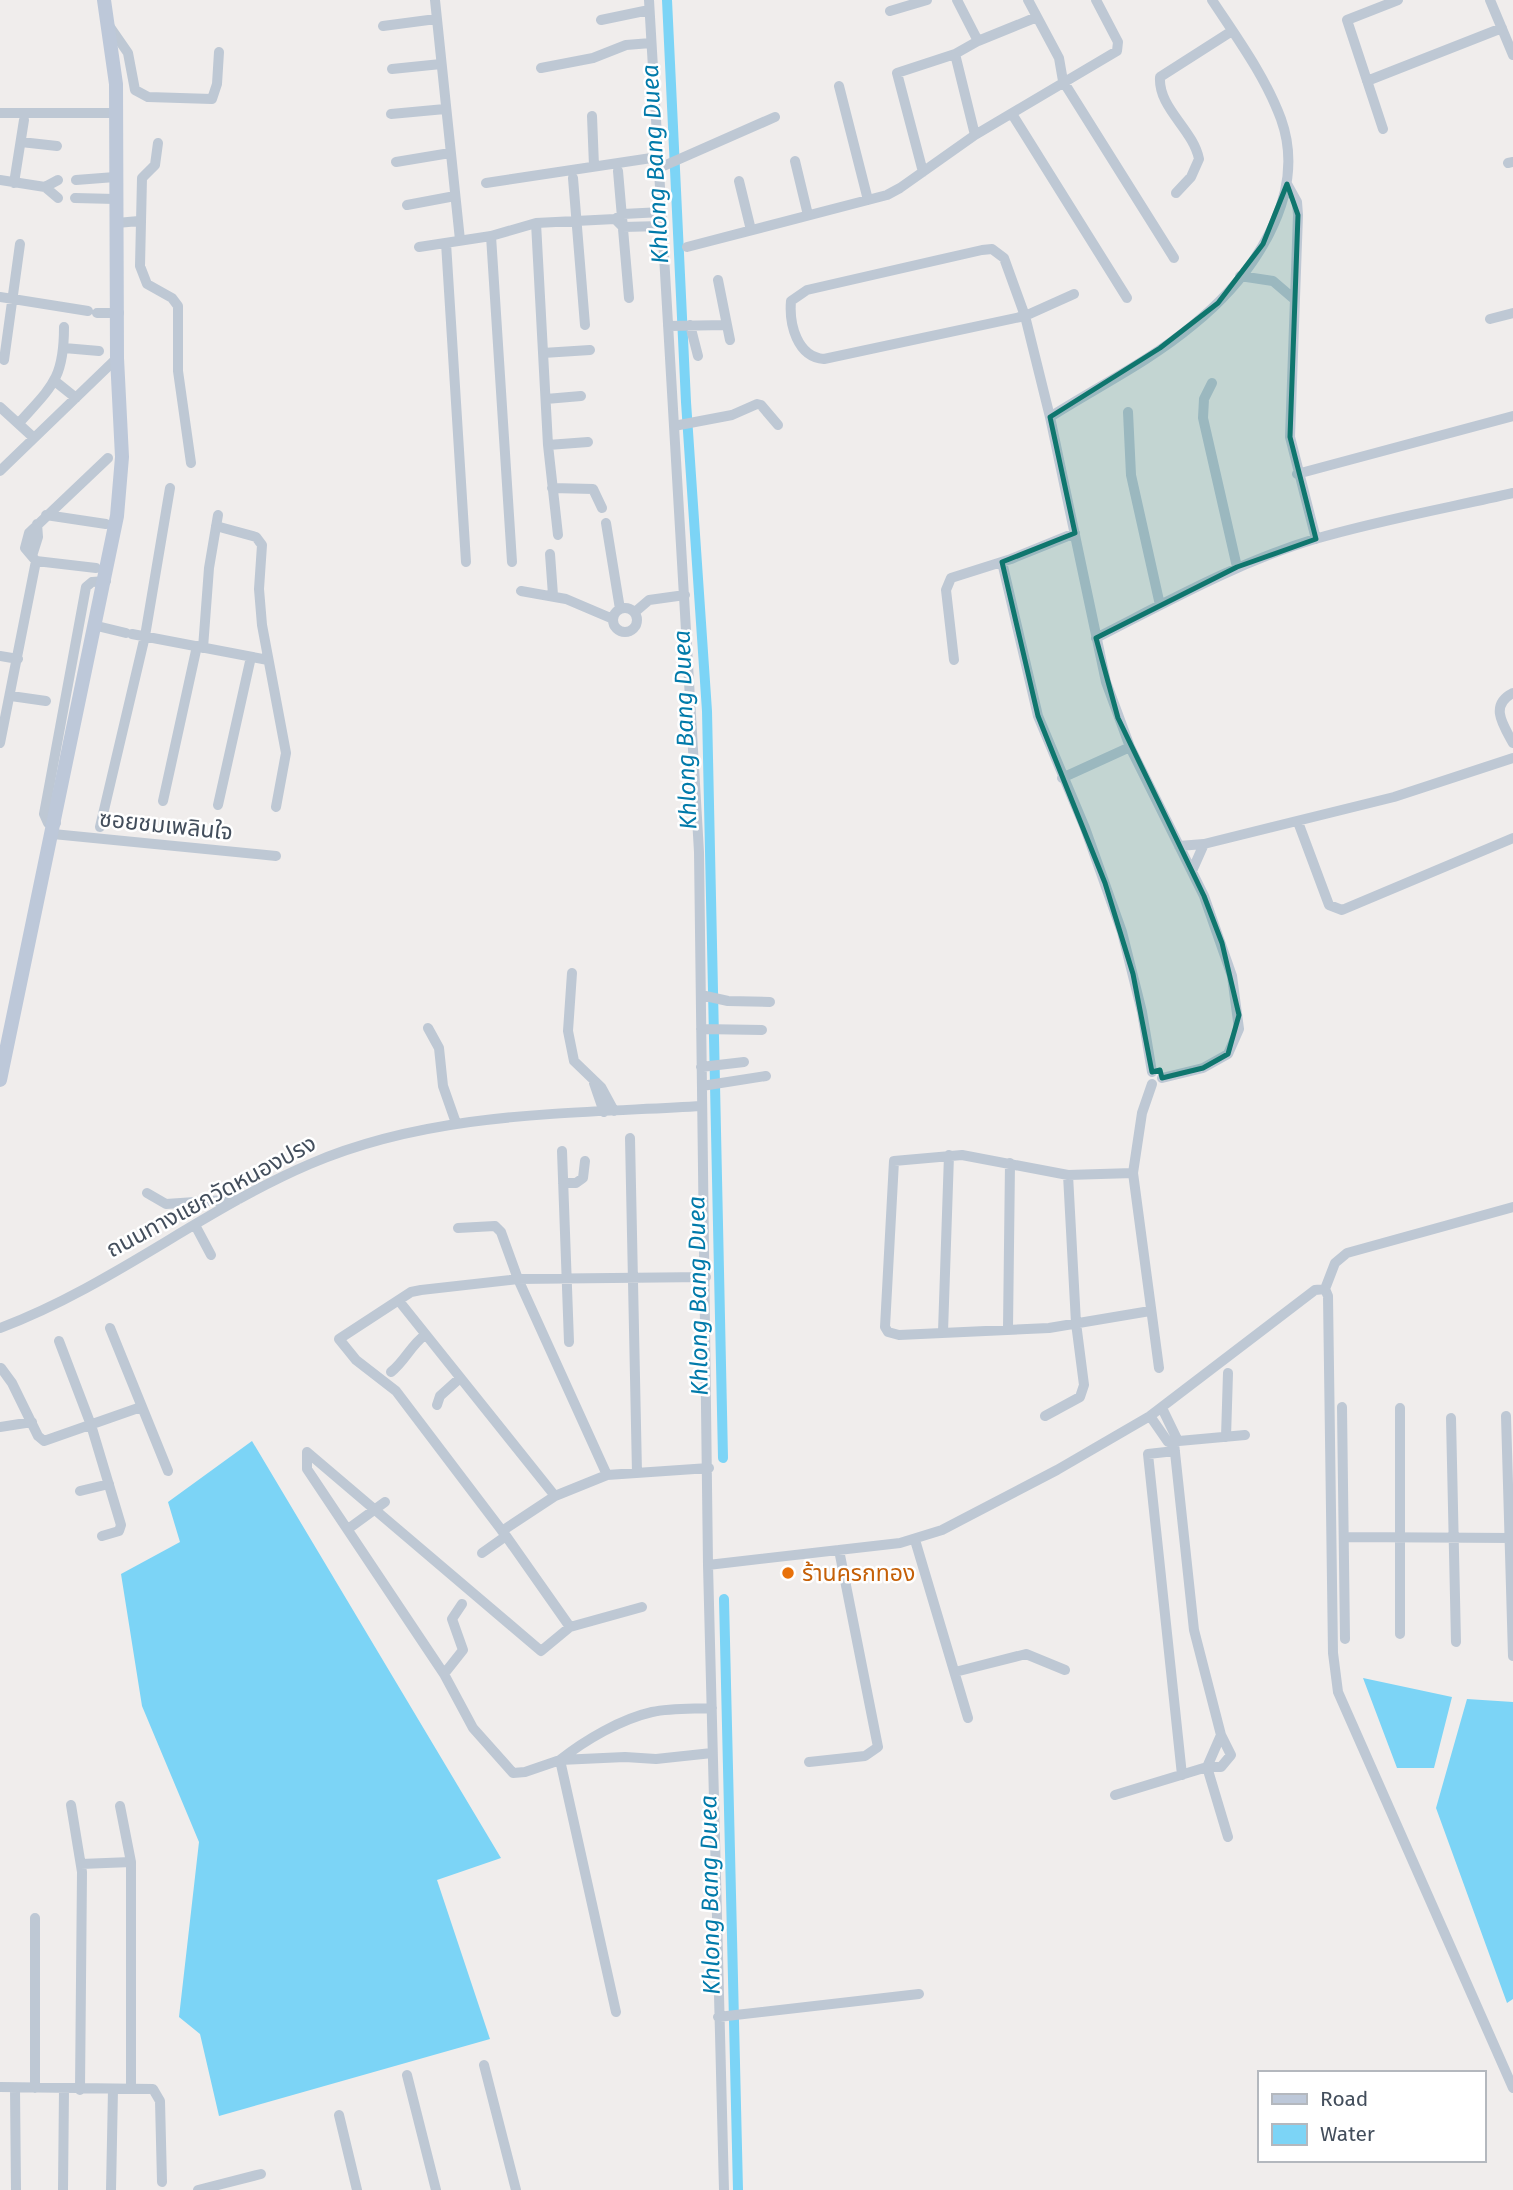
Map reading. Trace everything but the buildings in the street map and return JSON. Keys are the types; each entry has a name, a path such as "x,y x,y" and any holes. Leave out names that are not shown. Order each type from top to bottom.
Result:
{"street":[{"path":"104,0 110,27 116,113 115,199 128,222 143,279 172,298 180,315 178,370 191,463"},
{"path":"435,0 460,240"},
{"path":"890,12 927,0"},
{"path":"957,0 978,41"},
{"path":"1028,0 1059,58 1063,81 1174,258"},
{"path":"687,247 868,200 900,188 975,135 1119,49 1096,0"},
{"path":"1050,416 1191,327 1218,303 1263,244 1281,209 1287,184 1287,145 1282,121 1266,85 1212,0"},
{"path":"1382,129 1347,20 1398,0"},
{"path":"1490,0 1513,55"},
{"path":"601,20 649,5 664,163 662,226 679,326 685,595 709,1029 709,1085 702,1106 712,1753 724,2016 724,2190"},
{"path":"923,172 897,73 955,54 978,41 1037,17"},
{"path":"383,26 436,19"},
{"path":"110,27 128,53 133,88 148,97 212,99 217,83 219,52"},
{"path":"1367,81 1502,28"},
{"path":"1176,193 1191,177 1199,159 1187,131 1163,97 1160,77 1232,31"},
{"path":"541,68 593,58 626,45 651,43"},
{"path":"955,54 975,135"},
{"path":"392,69 441,64"},
{"path":"839,86 868,200"},
{"path":"391,114 445,108"},
{"path":"0,113 116,113"},
{"path":"1012,114 1127,298"},
{"path":"592,116 594,166"},
{"path":"486,183 594,166 664,163 775,117"},
{"path":"14,183 24,120"},
{"path":"21,142 57,146"},
{"path":"61,703 101,627 117,516 122,457 117,358 128,222 142,178 155,165 158,143"},
{"path":"396,162 450,153"},
{"path":"795,161 808,215"},
{"path":"618,171 620,220 629,299"},
{"path":"76,180 115,177"},
{"path":"573,178 585,325"},
{"path":"0,180 45,187 58,198"},
{"path":"45,187 58,180"},
{"path":"739,181 751,230"},
{"path":"1287,184 1297,202 1298,215 1290,437 1297,474 1316,539"},
{"path":"407,205 455,196"},
{"path":"75,198 115,199"},
{"path":"419,247 491,236 536,223 620,220 662,212"},
{"path":"620,220 662,226"},
{"path":"536,223 548,445 558,535"},
{"path":"491,236 512,562"},
{"path":"446,243 466,562"},
{"path":"4,360 20,244"},
{"path":"1074,294 1025,316 824,359 814,358 804,352 790,313 791,301 807,290 992,249 1004,258 1025,316 1050,416 1106,682 1130,747 1192,871 1222,943 1232,976 1239,1029 1228,1054 1218,1062 1155,1078"},
{"path":"1240,276 1272,281 1294,299"},
{"path":"718,281 730,340"},
{"path":"0,298 92,312 119,313"},
{"path":"1490,319 1513,313"},
{"path":"679,326 727,325"},
{"path":"679,326 698,356"},
{"path":"19,423 56,382 64,348 64,327"},
{"path":"64,348 99,351"},
{"path":"543,354 590,350"},
{"path":"0,471 117,358"},
{"path":"56,382 76,398"},
{"path":"1212,383 1204,399 1203,418 1237,567"},
{"path":"545,399 580,396"},
{"path":"682,425 732,415 757,404 761,405 778,425"},
{"path":"0,407 34,438"},
{"path":"1128,412 1131,475 1160,605"},
{"path":"1297,474 1513,416"},
{"path":"548,445 588,442"},
{"path":"96,568 34,559 27,552 26,543 46,514 108,458"},
{"path":"100,827 145,636 170,488"},
{"path":"552,488 593,489 603,508"},
{"path":"1096,638 1237,567 1316,539 1513,493"},
{"path":"46,514 106,524"},
{"path":"163,801 200,647 217,521 260,540 259,604 286,753 276,807"},
{"path":"521,591 553,595 616,614 628,608 635,612 638,624 629,632 618,630 616,614 606,523"},
{"path":"954,660 947,584 957,574 1002,562 1075,533"},
{"path":"550,554 553,595"},
{"path":"0,743 18,659 34,559"},
{"path":"1002,562 1025,671 1062,778 1085,828 1122,932 1155,1078 1142,1113 1133,1173 1159,1368"},
{"path":"0,1080 54,829 61,703 86,587 92,582 106,581"},
{"path":"635,612 649,600 685,595"},
{"path":"101,627 268,660"},
{"path":"0,656 18,659"},
{"path":"218,805 251,657"},
{"path":"1513,693 1501,702 1499,711 1513,743"},
{"path":"11,696 61,703"},
{"path":"1062,778 1130,747"},
{"path":"1179,846 1204,844 1394,797 1513,758"},
{"path":"1298,822 1329,905 1342,910 1513,838"},
{"name":"ซอยชมเพลินใจ","path":"54,829 276,856"},
{"path":"1192,871 1204,844"},
{"path":"572,972 568,1031 570,1046 574,1061 594,1083 609,1111"},
{"path":"708,996 728,1001 770,1002"},
{"path":"428,1028 439,1048 443,1086 456,1123"},
{"path":"709,1029 762,1030"},
{"path":"708,1066 744,1062"},
{"path":"709,1085 766,1076"},
{"name":"ถนนทางแยกวัดหนองปรง","path":"0,1328 83,1289 197,1228 242,1199 342,1151 456,1123 702,1106"},
{"path":"630,1138 638,1473"},
{"path":"562,1151 569,1342"},
{"path":"1133,1173 1068,1175 1010,1163 949,1155 894,1161 885,1321 888,1332 892,1334 1076,1323 1150,1311"},
{"path":"943,1332 949,1155"},
{"path":"563,1184 576,1183 583,1178 585,1161"},
{"path":"1008,1329 1010,1163"},
{"path":"1045,1416 1080,1397 1083,1391 1076,1323 1068,1175"},
{"path":"147,1193 166,1204 242,1199"},
{"path":"1513,1207 1348,1253 1335,1263 1325,1289 1328,1296 1332,1455 1333,1653 1338,1692 1513,2088"},
{"path":"457,1228 495,1226 501,1232 518,1279 607,1475"},
{"path":"197,1228 211,1255"},
{"path":"570,1627 504,1533 396,1391 339,1343 342,1336 421,1290 518,1279 706,1277"},
{"path":"708,1565 915,1540 942,1530 1057,1470 1150,1416 1315,1290 1325,1289"},
{"path":"399,1301 555,1496"},
{"path":"110,1328 168,1471"},
{"path":"391,1372 414,1343 425,1335"},
{"path":"59,1341 91,1425 121,1528 102,1536"},
{"path":"1,1368 12,1383 40,1439 47,1441 141,1407"},
{"path":"1226,1437 1228,1373"},
{"path":"437,1405 440,1396 460,1378"},
{"path":"1342,1407 1345,1639"},
{"path":"1162,1408 1175,1430 1174,1447 1194,1630 1221,1735 1207,1767 1228,1837"},
{"path":"1400,1408 1401,1634"},
{"path":"1150,1416 1163,1437 1174,1447"},
{"path":"1506,1416 1511,1483 1513,1656"},
{"path":"1451,1418 1456,1642"},
{"path":"0,1427 32,1422"},
{"path":"1182,1774 1148,1454 1245,1435"},
{"path":"642,1607 570,1627 541,1651 307,1452 307,1469 444,1674 473,1728 513,1773 526,1772 560,1760 625,1757 656,1759 712,1753"},
{"path":"482,1553 504,1533 555,1496 607,1475 709,1468"},
{"path":"80,1491 109,1483"},
{"path":"348,1529 385,1502"},
{"path":"1344,1537 1511,1538"},
{"path":"915,1540 968,1718"},
{"path":"809,1762 865,1756 878,1746 839,1550"},
{"path":"444,1674 463,1650 452,1619 462,1604"},
{"path":"955,1672 1026,1654 1065,1670"},
{"path":"560,1760 575,1748 636,1717 660,1711 712,1708"},
{"path":"560,1760 616,2012"},
{"path":"1115,1795 1207,1767"},
{"path":"71,1805 81,1864 80,2090"},
{"path":"120,1806 131,1862 131,2088"},
{"path":"81,1864 131,1862"},
{"path":"35,1919 35,2088"},
{"path":"724,2016 919,1994"},
{"path":"484,2064 516,2190"},
{"path":"407,2075 436,2190"},
{"path":"0,2087 153,2089 158,2093 162,2182"},
{"path":"15,2088 16,2190"},
{"path":"64,2089 64,2190"},
{"path":"111,2190 113,2089"},
{"path":"339,2115 357,2190"},
{"path":"198,2190 261,2174"}],"highlighted area":[{"path":"1287,184 1298,215 1290,437 1316,539 1237,567 1096,638 1118,718 1204,896 1222,943 1239,1015 1228,1054 1203,1068 1162,1078 1160,1070 1152,1072 1133,974 1105,883 1038,716 1002,562 1075,533 1050,417 1160,348 1218,303 1263,244"}],"water":[{"path":"252,1441 501,1858 437,1880 490,2039 219,2116 200,2034 179,2017 199,1842 142,1706 121,1574 180,1542 168,1502"},
{"path":"1363,1678 1452,1697 1434,1768 1397,1768"},
{"path":"1467,1699 1513,1702 1513,1999 1507,2003 1436,1808"}],"waterway":[{"name":"Khlong Bang Duea","path":"667,0 686,402 707,711 723,1458"},
{"name":"Khlong Bang Duea","path":"724,1599 738,2190"}],"place":[{"name":"ร้านครกทอง","path":"788,1573"}]}
